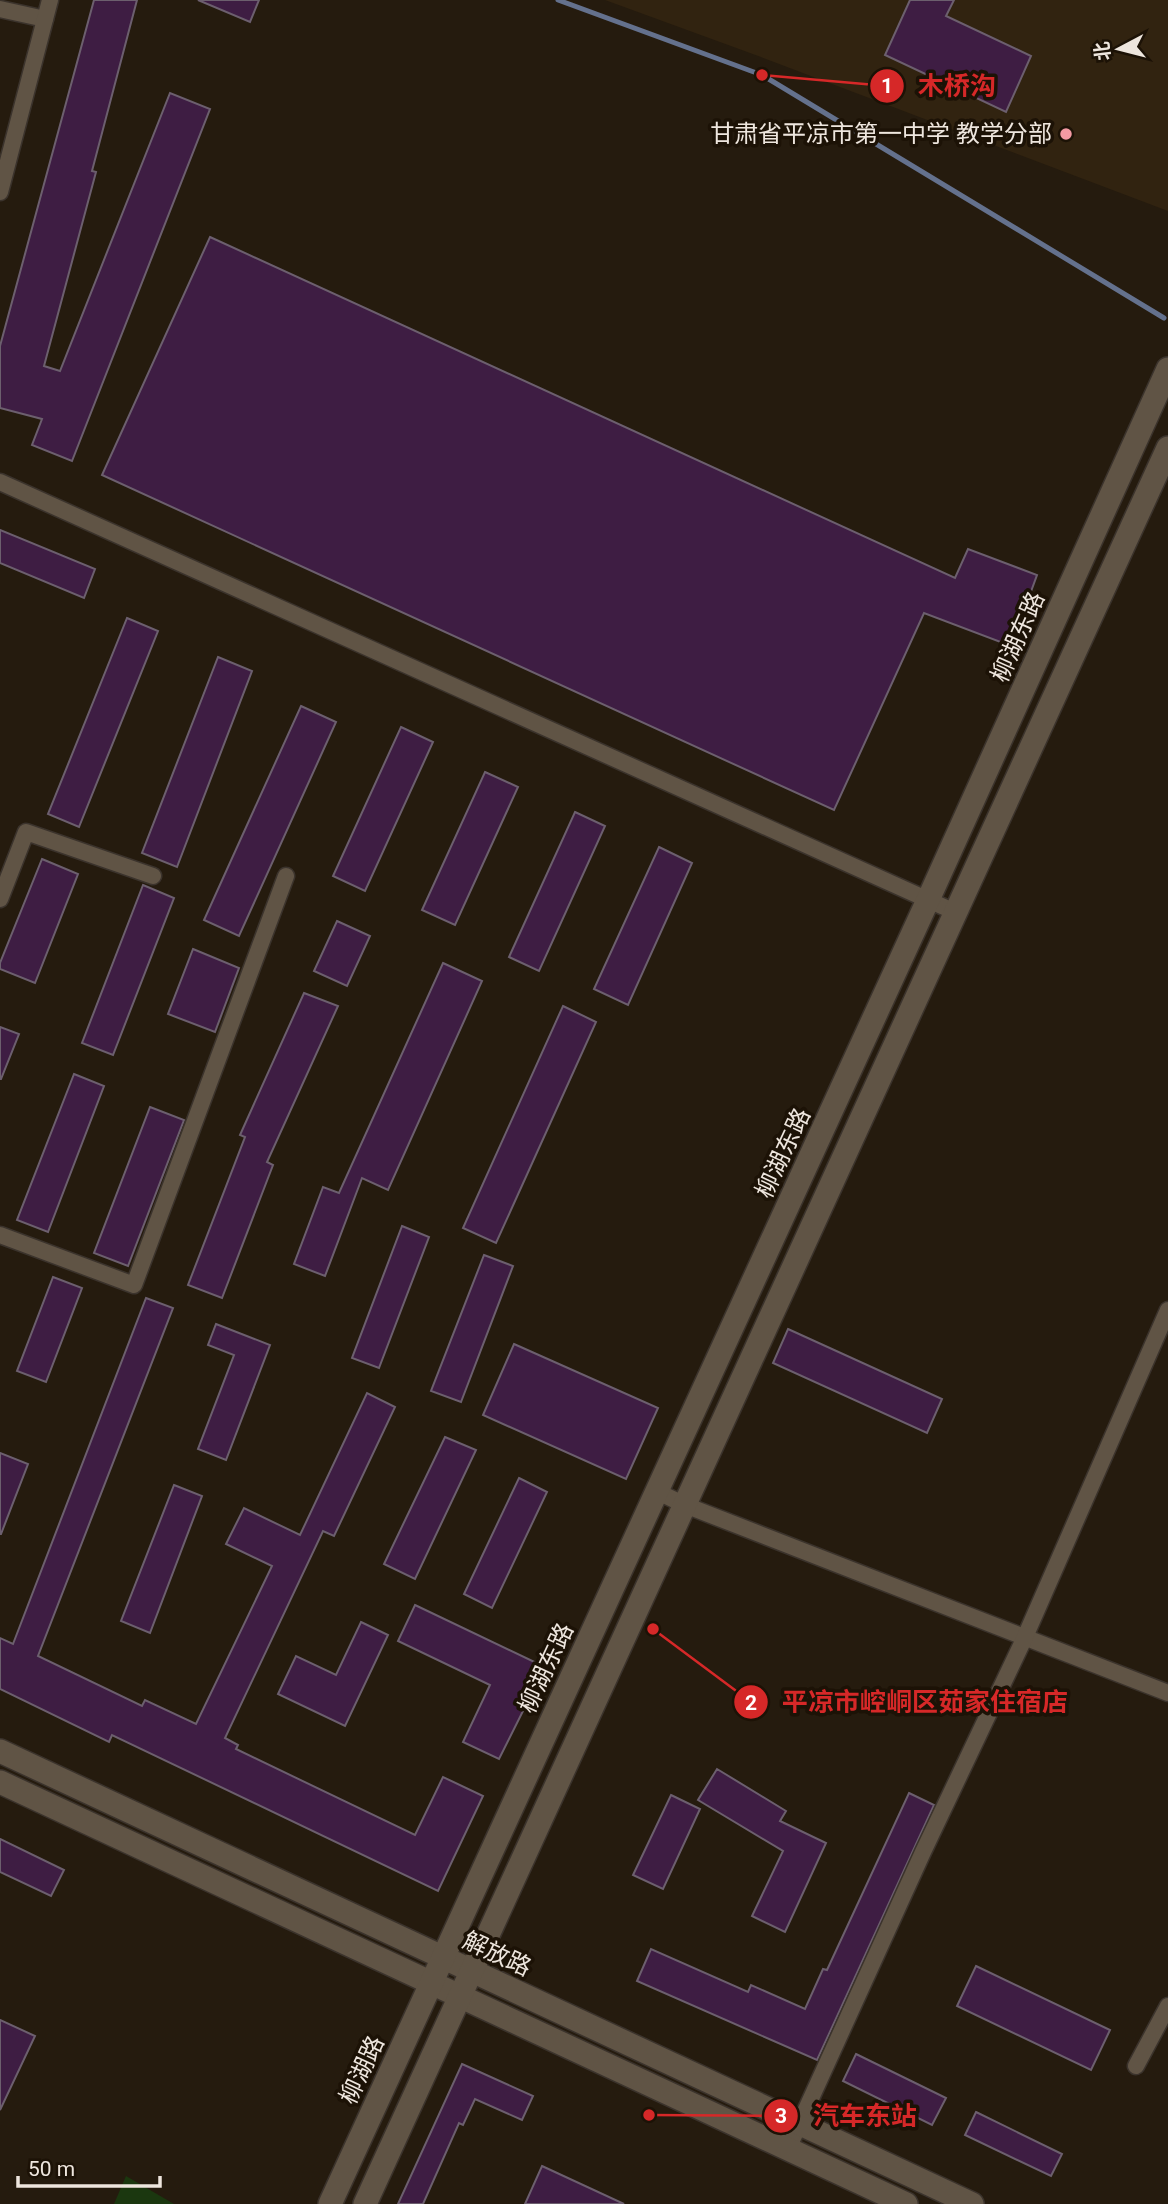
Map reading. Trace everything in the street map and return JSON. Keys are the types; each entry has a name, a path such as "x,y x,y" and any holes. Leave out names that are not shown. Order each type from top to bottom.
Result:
{"main road":[{"name":"柳湖东路","path":"442,1958 928,901 1168,369"},
{"path":"365,2204 1168,448"},
{"name":"解放路","path":"0,1751 972,2204"},
{"path":"0,1782 906,2204"},
{"name":"柳湖路","path":"330,2204 442,1958"}],"street":[{"path":"0,192 50,0"},
{"path":"0,9 45,19"},
{"path":"0,482 956,912"},
{"path":"0,899 26,832 153,876"},
{"path":"0,1235 134,1285 286,876"},
{"path":"788,2149 923,1852 1025,1637 1168,1310"},
{"path":"656,1492 1168,1693"},
{"path":"1136,2066 1168,2006"}],"shaded area":[{"name":"甘肃省平凉市第一中学 教学分部","path":"605,0 1168,0 1168,211 761,57"}],"green space":[{"path":"126,2176 174,2204 114,2204"}],"building":[{"path":"94,0 137,0 92,171 96,172 44,366 60,371 170,93 210,109 72,461 32,445 42,419 0,408 0,346"},
{"path":"198,0 259,0 250,22"},
{"path":"910,0 954,0 946,16 1031,56 1006,112 885,55"},
{"path":"210,237 955,578 968,549 1037,575 1011,646 924,613 834,810 102,475"},
{"path":"0,530 95,569 84,598 0,563"},
{"path":"127,618 158,631 79,827 48,814"},
{"path":"218,657 252,671 177,867 142,853"},
{"path":"301,706 336,722 239,936 204,920"},
{"path":"401,727 433,742 365,891 333,876"},
{"path":"485,772 518,787 455,925 422,910"},
{"path":"575,812 605,826 539,971 509,957"},
{"path":"659,847 692,863 628,1005 594,989"},
{"path":"42,859 78,874 35,983 0,969 0,963"},
{"path":"143,885 174,898 113,1055 82,1043"},
{"path":"337,921 370,936 347,986 314,971"},
{"path":"193,949 239,968 215,1032 168,1014"},
{"path":"443,963 482,981 388,1190 362,1178 325,1276 294,1264 323,1187 339,1193"},
{"path":"304,993 338,1006 267,1162 273,1165 222,1298 188,1285 245,1137 240,1135"},
{"path":"563,1006 596,1022 496,1243 463,1228"},
{"path":"0,1027 19,1034 1,1079 0,1079"},
{"path":"74,1074 104,1086 48,1232 17,1220"},
{"path":"150,1107 184,1120 128,1266 94,1253"},
{"path":"402,1226 429,1237 379,1368 352,1358"},
{"path":"484,1255 513,1266 461,1402 431,1391"},
{"path":"53,1277 82,1288 46,1382 17,1371"},
{"path":"146,1298 173,1308 38,1656 142,1706 145,1700 196,1724 272,1566 226,1544 244,1508 300,1535 367,1393 395,1407 334,1536 323,1531 225,1738 238,1745 236,1749 415,1835 443,1777 483,1796 438,1891 112,1735 109,1742 0,1689 0,1638 13,1644"},
{"path":"216,1324 270,1345 226,1460 198,1449 234,1355 208,1345"},
{"path":"788,1329 942,1399 927,1433 773,1363"},
{"path":"514,1344 658,1408 626,1479 483,1415"},
{"path":"445,1437 476,1450 415,1579 384,1564"},
{"path":"0,1453 28,1464 1,1534 0,1534"},
{"path":"519,1478 547,1492 492,1608 464,1594"},
{"path":"174,1485 202,1496 150,1633 121,1621"},
{"path":"415,1605 545,1667 499,1759 463,1742 490,1685 398,1641"},
{"path":"361,1622 388,1635 345,1726 278,1694 296,1656 336,1675"},
{"path":"717,1769 786,1811 780,1821 826,1843 785,1932 752,1916 783,1851 698,1800"},
{"path":"909,1793 934,1805 817,2060 637,1981 651,1949 748,1992 751,1985 805,2009 823,1969 827,1970"},
{"path":"671,1795 700,1809 663,1889 633,1875"},
{"path":"0,1839 64,1870 51,1896 0,1872"},
{"path":"976,1966 1110,2030 1091,2070 957,2006"},
{"path":"0,2020 35,2036 0,2110"},
{"path":"856,2054 946,2098 932,2125 843,2081"},
{"path":"462,2064 533,2096 522,2120 475,2099 463,2125 459,2123 423,2204 398,2204"},
{"path":"976,2112 1062,2154 1051,2176 965,2135"},
{"path":"542,2166 624,2204 525,2204"}],"waterway":[{"path":"558,0 762,75 1164,318"}],"place":[{"name":"木桥沟","path":"762,75"},
{"name":"甘肃省平凉市第一中学 教学分部","path":"1066,134"},
{"name":"平凉市崆峒区茹家住宿店","path":"653,1629"},
{"name":"汽车东站","path":"649,2115"}]}
